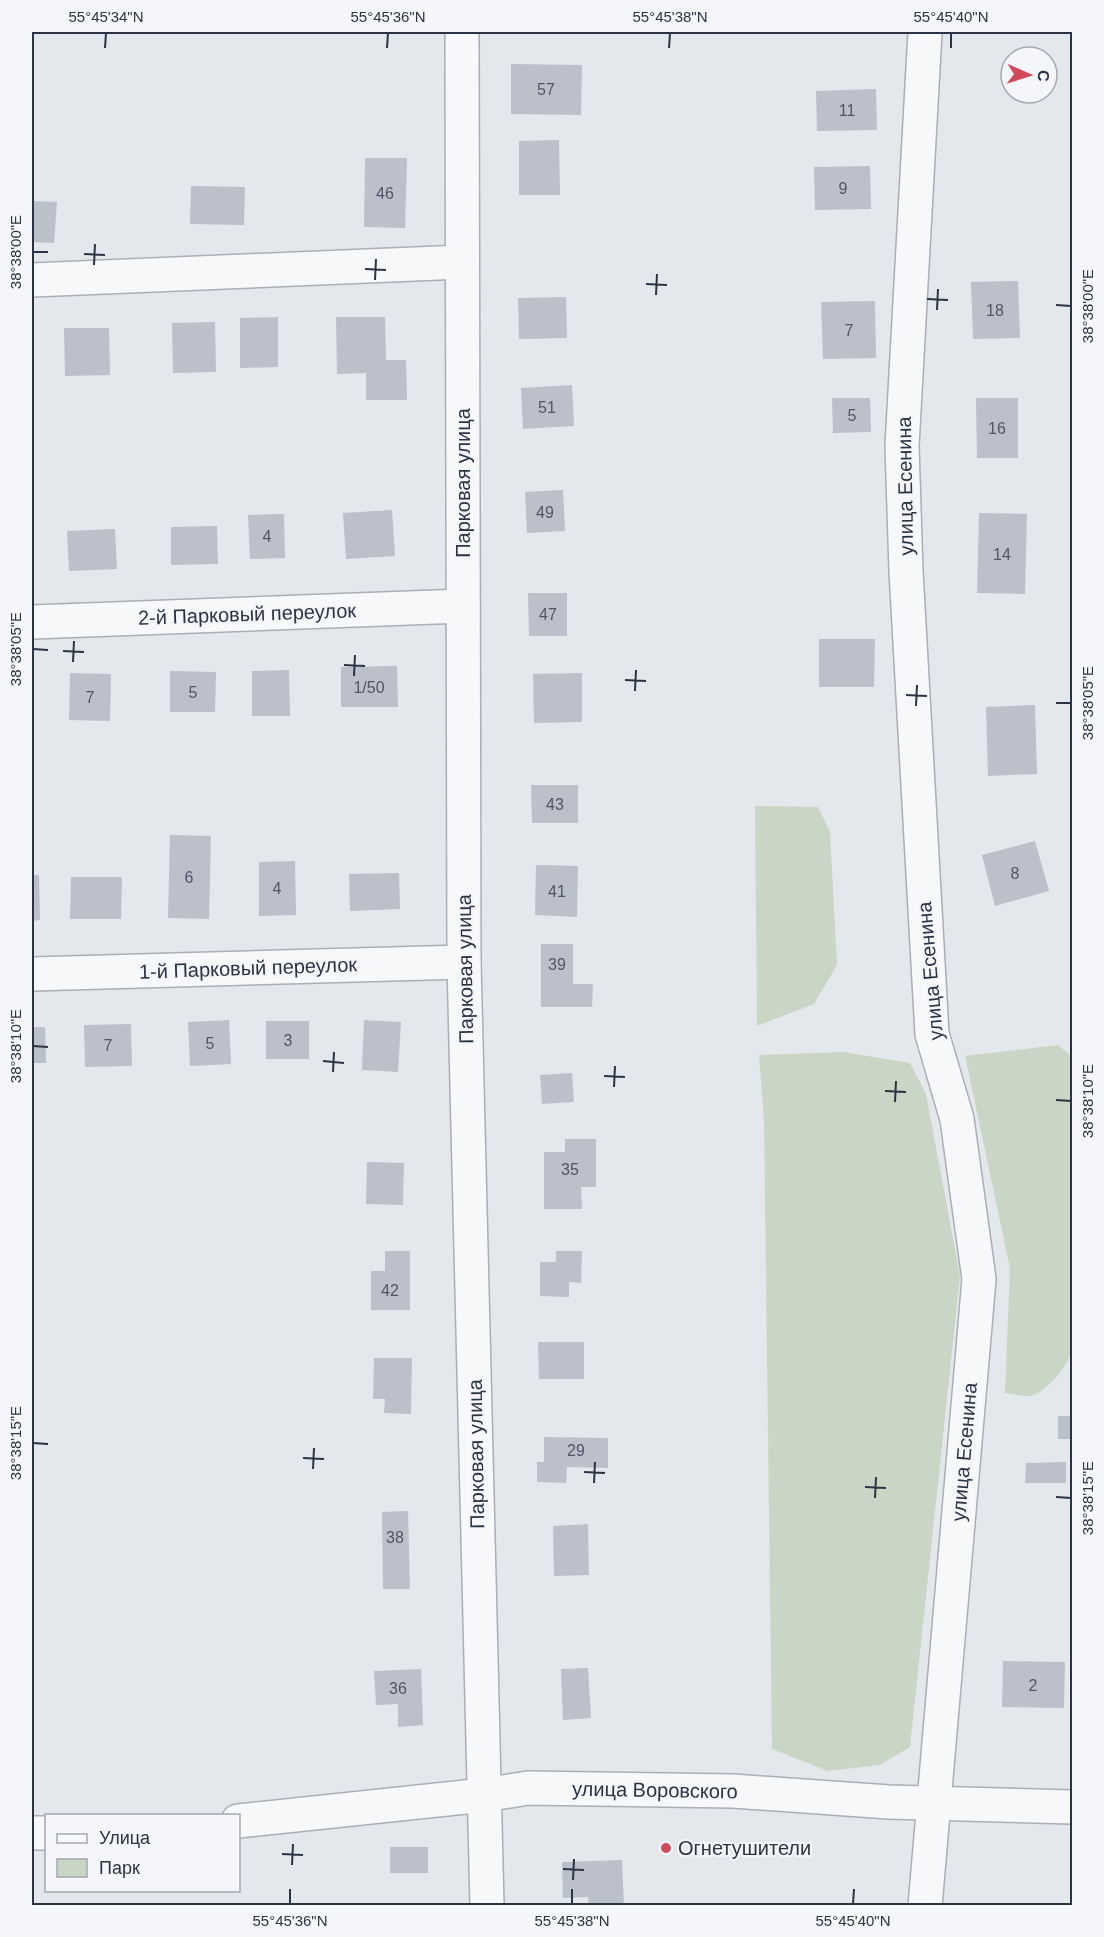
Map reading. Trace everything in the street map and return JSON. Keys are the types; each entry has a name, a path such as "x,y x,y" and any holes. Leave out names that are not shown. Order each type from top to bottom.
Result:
{"street":[{"name":"Парковая улица","path":"462,32 464,962 487,1905"},
{"name":"улица Есенина","path":"925,32 902,446 906,571 932,1034 957,1119 979,1279 925,1905"},
{"path":"32,280 462,262"},
{"name":"2-й Парковый переулок","path":"32,622 463,606"},
{"name":"1-й Парковый переулок","path":"32,974 464,962"},
{"name":"улица Воровского","path":"240,1821 484,1795 528,1788 733,1791 933,1804 1072,1807"}],"green space":[{"path":"755,806 818,807 830,832 837,965 814,1004 757,1026"},
{"path":"1058,1045 1072,1057 1072,1352 1060,1372 1048,1385 1035,1394 1023,1396 1005,1393 1010,1268 965,1056"},
{"path":"843,1052 910,1063 926,1094 960,1276 910,1747 880,1765 828,1771 772,1749 764,1120 759,1055"}],"building":[{"path":"511,64 582,65 581,115 511,114"},
{"path":"876,89 877,130 817,131 816,91"},
{"path":"559,140 560,195 519,195 519,141"},
{"path":"365,158 407,158 405,228 364,227"},
{"path":"870,166 871,209 815,210 814,167"},
{"path":"191,186 245,187 244,225 190,224"},
{"path":"32,201 57,202 54,243 32,242"},
{"path":"1018,281 1020,338 973,339 971,282"},
{"path":"566,297 567,338 519,339 518,298"},
{"path":"875,301 876,358 823,359 821,302"},
{"path":"278,317 278,367 240,368 240,318"},
{"path":"336,317 385,317 386,360 406,360 407,400 366,400 366,373 337,374"},
{"path":"215,322 216,372 173,373 172,323"},
{"path":"64,328 109,328 110,375 65,376"},
{"path":"572,385 574,426 523,429 521,388"},
{"path":"832,398 870,398 871,432 833,433"},
{"path":"976,398 1018,398 1018,458 977,458"},
{"path":"563,490 565,531 527,533 525,492"},
{"path":"392,510 395,556 346,559 343,513"},
{"path":"979,513 1027,514 1025,594 977,593"},
{"path":"284,514 285,558 250,559 248,515"},
{"path":"217,526 218,564 171,565 171,527"},
{"path":"115,529 117,569 69,571 67,531"},
{"path":"528,593 567,593 567,636 529,636"},
{"path":"819,639 875,639 874,687 819,687"},
{"path":"397,666 398,707 341,707 341,667"},
{"path":"289,670 290,716 252,716 252,671"},
{"path":"170,671 216,672 215,712 170,712"},
{"path":"70,673 111,674 110,721 69,720"},
{"path":"582,673 582,722 534,723 533,674"},
{"path":"1035,705 1037,774 988,776 986,707"},
{"path":"531,785 578,785 578,823 532,823"},
{"path":"170,835 211,836 209,919 168,918"},
{"path":"1035,841 1049,891 995,906 982,855"},
{"path":"295,861 296,915 259,916 259,862"},
{"path":"536,865 578,866 577,917 535,915"},
{"path":"399,873 400,909 350,911 349,874"},
{"path":"32,875 39,875 40,920 32,921"},
{"path":"71,877 122,877 121,919 70,919"},
{"path":"541,944 573,944 573,984 593,984 592,1007 541,1007"},
{"path":"229,1020 231,1064 190,1066 188,1022"},
{"path":"364,1020 401,1022 398,1072 362,1070"},
{"path":"266,1021 309,1021 309,1059 266,1059"},
{"path":"131,1024 132,1066 85,1067 84,1025"},
{"path":"32,1027 45,1027 46,1063 32,1063"},
{"path":"572,1073 574,1102 542,1104 540,1075"},
{"path":"565,1139 596,1139 596,1187 581,1187 582,1209 544,1209 544,1152 565,1152"},
{"path":"367,1162 404,1163 403,1205 366,1204"},
{"path":"385,1251 410,1251 410,1310 371,1310 371,1271 385,1271"},
{"path":"556,1251 582,1251 581,1283 569,1282 569,1297 540,1296 540,1262 556,1262"},
{"path":"538,1342 584,1342 584,1379 539,1379"},
{"path":"374,1358 412,1358 411,1414 384,1413 385,1399 373,1399"},
{"path":"1058,1416 1072,1416 1072,1439 1058,1439"},
{"path":"544,1437 608,1438 608,1468 567,1467 566,1483 537,1482 537,1462 544,1462"},
{"path":"1066,1462 1066,1483 1025,1483 1026,1463"},
{"path":"408,1511 410,1589 383,1589 382,1512"},
{"path":"588,1524 589,1575 554,1576 553,1526"},
{"path":"1003,1661 1065,1662 1064,1708 1002,1707"},
{"path":"588,1668 591,1718 563,1720 561,1669"},
{"path":"421,1669 423,1725 398,1727 398,1704 376,1705 374,1671"},
{"path":"390,1847 428,1847 428,1873 390,1873"},
{"path":"622,1860 624,1906 589,1906 588,1897 563,1898 562,1862"}],"place":[{"name":"Огнетушители","path":"666,1848"}]}
